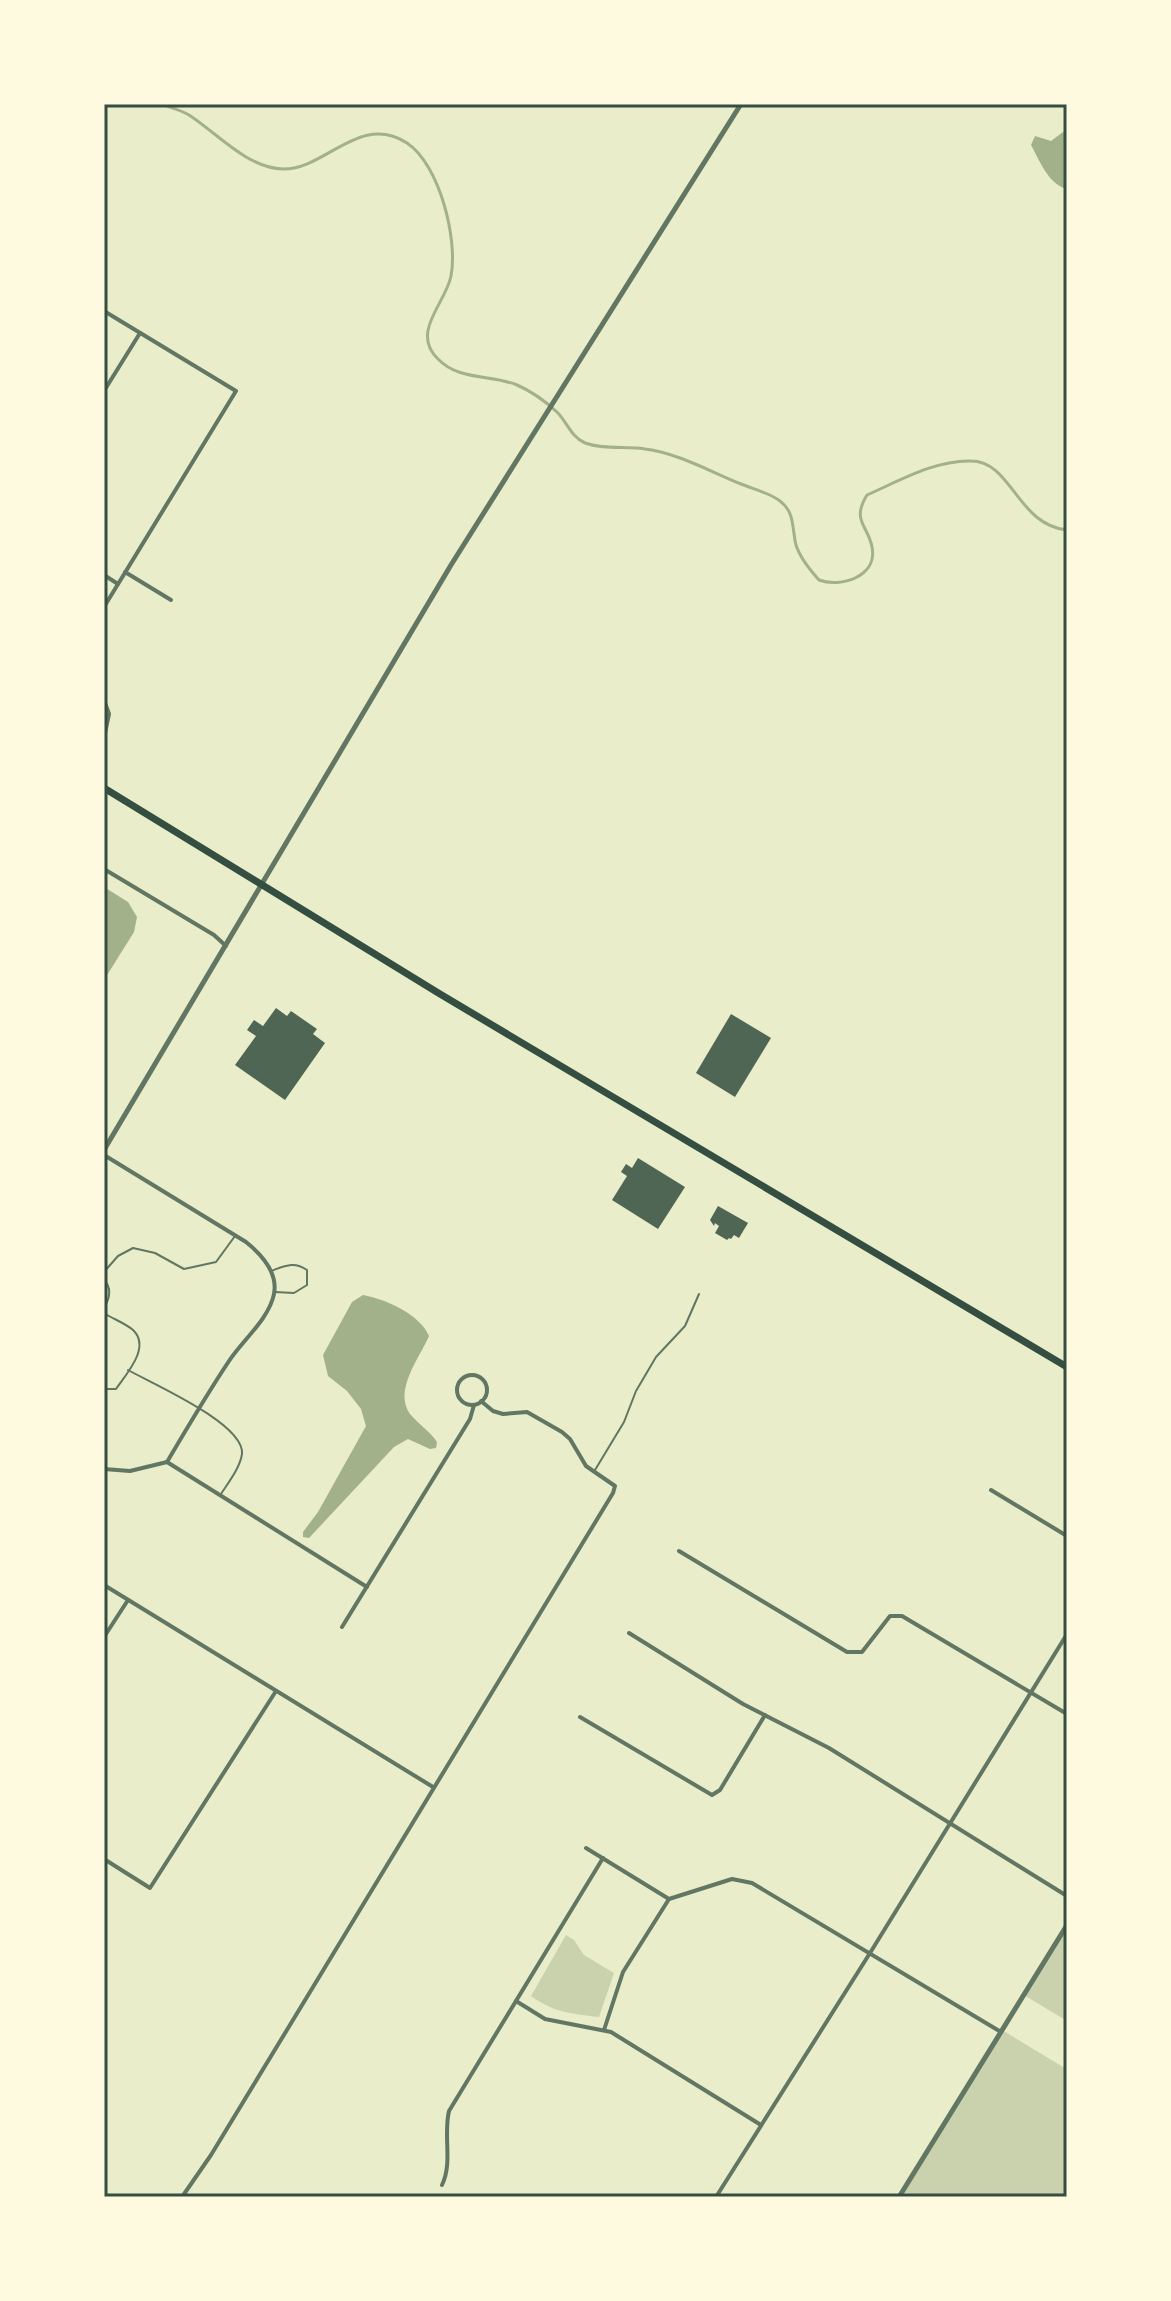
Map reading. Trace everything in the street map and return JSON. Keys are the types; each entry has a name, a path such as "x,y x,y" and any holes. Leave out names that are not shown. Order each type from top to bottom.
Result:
{"main road":[{"path":"104,788 1067,1367"}],"street":[{"path":"104,1469 130,1471 167,1462 229,1361 265,1312 274,1292 271,1271 256,1249 104,1152 451,565 741,104"},
{"path":"104,311 236,391 104,607"},
{"path":"104,391 140,333"},
{"path":"125,572 171,600"},
{"path":"104,575 118,584"},
{"path":"104,700 109,714 104,738"},
{"path":"104,869 214,935 226,946"},
{"path":"342,1627 470,1419 474,1405 487,1394 485,1382 476,1375 465,1376 460,1380 457,1391 463,1401 474,1405"},
{"path":"182,2197 211,2155 615,1486 586,1466 570,1439 562,1432 527,1412 503,1414 493,1411 481,1401"},
{"path":"167,1462 367,1587"},
{"path":"991,1490 1067,1536"},
{"path":"679,1551 847,1652 862,1652 890,1616 902,1616 1067,1714"},
{"path":"104,1585 433,1787"},
{"path":"104,1637 128,1600"},
{"path":"629,1633 765,1715 829,1748 1067,1896"},
{"path":"716,2197 1067,1634"},
{"path":"104,1859 150,1888 276,1691"},
{"path":"580,1717 712,1795 720,1790 765,1715"},
{"path":"586,1848 669,1899"},
{"path":"442,2185 447,2176 445,2127 449,2111 603,1858"},
{"path":"604,2030 623,1972 669,1899 732,1879 742,1879 1001,2032"},
{"path":"899,2197 1067,1925"},
{"path":"516,2001 545,2019 604,2030 761,2125"}],"lane":[{"path":"104,1272 118,1256 133,1248 155,1253 184,1269 206,1266 216,1262 236,1235"},
{"path":"271,1271 299,1264 307,1270 309,1277 301,1290 294,1293 274,1292"},
{"path":"104,1280 109,1289 104,1308"},
{"path":"594,1471 624,1422 636,1391 656,1357 685,1326 699,1294"},
{"path":"104,1313 132,1329 140,1339 140,1348 116,1389 104,1389"},
{"path":"128,1370 223,1424 240,1442 242,1455 220,1495"}],"shaded area":[{"path":"1067,129 1066,189 1049,176 1031,145 1035,136 1051,141"},
{"path":"104,887 128,902 137,917 134,932 104,980"},
{"path":"363,1295 410,1314 429,1336 410,1374 405,1395 410,1414 434,1438 436,1448 430,1449 408,1439 394,1447 309,1538 303,1537 303,1532 318,1512 366,1426 361,1409 347,1391 328,1376 323,1355 352,1302"},
{"path":"1067,1925 1067,2021 1024,1995"},
{"path":"566,1935 574,1940 584,1955 614,1973 599,2017 555,2009 531,1996"},
{"path":"1002,2030 1063,2067 1067,2061 1067,2197 899,2197"}],"building":[{"path":"276,1008 287,1016 291,1011 317,1029 313,1034 325,1043 285,1100 235,1065 256,1036 247,1030 254,1020 263,1026"},
{"path":"731,1014 771,1038 735,1097 696,1073"},
{"path":"638,1158 685,1187 658,1229 612,1200 627,1176 621,1172 626,1164 632,1168"},
{"path":"718,1206 748,1223 739,1238 734,1235 727,1240 715,1233 719,1226 715,1223 714,1226 710,1220"}],"waterway":[{"path":"162,104 189,115 245,156 270,167 298,167 358,138 374,134 390,135 407,143 419,154 437,185 452,243 451,276 428,328 430,349 438,359 456,371 507,382 527,390 557,412 585,443 670,454 776,498 788,510 798,550 819,580 847,581 856,578 869,566 872,547 860,517 867,495 944,464 971,461 985,464 996,471 1037,517 1050,526 1067,530"}]}
